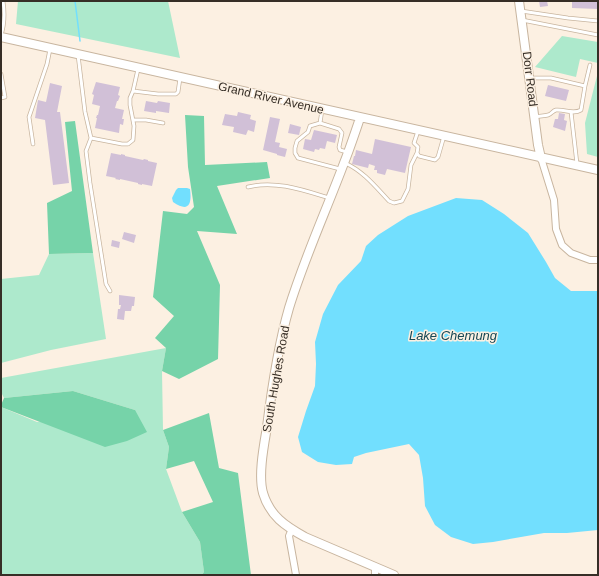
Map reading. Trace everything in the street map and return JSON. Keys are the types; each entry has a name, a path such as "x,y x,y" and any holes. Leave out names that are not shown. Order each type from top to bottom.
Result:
{"street":[{"name":"Dorr Road","path":"520,1 534,117 541,158"},
{"name":"Grand River Avenue","path":"1,36 360,118 598,170"},
{"name":"South Hughes Road","path":"360,118 289,308 272,394 262,459 262,487 266,502 275,516 283,523 305,537 375,571 393,575"},
{"path":"541,158 546,170 554,200 556,229 562,245 571,253 590,260 598,260"},
{"path":"292,529 289,536 296,575"}],"lane":[{"path":"1,36 5,18 3,1"},
{"path":"521,11 598,21"},
{"path":"522,20 598,35"},
{"path":"33,144 30,117 51,48"},
{"path":"78,54 85,112 91,138 86,151 106,284 110,291"},
{"path":"534,117 548,115 553,111 559,110 578,112 581,110 590,65"},
{"path":"91,138 122,144 128,144 132,140 134,120 130,105 130,98 138,68"},
{"path":"1,74 5,97 1,98"},
{"path":"133,90 158,94 176,94 178,92 180,77"},
{"path":"530,78 551,78 585,86"},
{"path":"320,123 322,109"},
{"path":"571,112 577,166"},
{"path":"134,120 146,120 163,123"},
{"path":"348,152 340,150 339,147 342,133 339,129 320,123 310,126 308,132 297,141 294,148 298,158 343,166 360,171 389,201 394,203 402,201 408,189 411,165 417,154 418,147 414,142 418,130"},
{"path":"417,154 419,156 435,160 438,157 444,136"},
{"path":"248,187 258,184 275,184 311,192 330,199"}],"green space":[{"path":"18,1 168,1 180,58 16,24"},
{"path":"562,36 598,42 598,63 580,59 576,77 535,67"},
{"path":"598,72 598,157 587,154 585,123"},
{"path":"185,115 204,116 205,165 267,162 270,178 217,186 237,234 197,231 220,285 218,359 179,379 162,371 166,348 155,338 174,316 153,297 163,211 187,214 194,207 188,167"},
{"path":"75,121 93,253 49,254 47,203 72,191 65,122"},
{"path":"93,253 106,339 51,350 1,363 1,279 39,275 49,254"},
{"path":"166,348 162,371 163,430 169,447 166,469 182,512 200,542 204,572 202,575 1,575 1,407 37,422 135,410 73,391 4,398 1,392 1,378"},
{"path":"73,391 135,410 147,432 127,441 105,447 1,407 4,398"},
{"path":"209,413 219,468 238,473 251,575 202,575 204,572 200,542 182,512 213,502 194,461 166,469 169,447 163,430"}],"water":[{"path":"178,188 190,189 190,203 186,207 173,202 172,198"},
{"name":"Lake Chemung","path":"456,198 482,200 504,214 528,233 555,278 571,291 598,291 598,530 567,533 544,533 473,544 451,537 435,525 425,506 423,478 419,455 409,444 354,457 352,464 336,465 318,462 302,452 298,437 315,386 315,342 323,314 338,285 361,261 366,246 378,235 408,216"}],"building":[{"path":"539,1 547,1 548,6 540,7"},
{"path":"572,1 598,1 598,9 572,8"},
{"path":"96,82 120,87 118,95 120,96 115,108 124,110 122,119 124,119 123,125 120,124 119,133 95,128 96,118 100,106 92,104 94,95 92,94"},
{"path":"50,83 62,86 57,112 60,112 69,183 53,185 45,120 35,118 38,100 46,102"},
{"path":"548,85 569,90 566,101 545,96"},
{"path":"146,101 170,103 169,113 144,111"},
{"path":"238,112 251,115 250,119 256,121 254,132 248,130 246,135 233,132 234,127 222,125 225,114 237,116"},
{"path":"559,113 565,114 564,120 567,121 565,131 553,127 555,119 558,119"},
{"path":"270,117 280,119 275,142 280,143 279,147 287,149 285,157 263,150"},
{"path":"290,124 301,127 299,135 288,133"},
{"path":"314,130 337,135 335,143 327,141 325,149 315,149 314,152 303,149 305,139 311,140"},
{"path":"375,139 411,147 405,173 387,169 385,175 377,173 377,170 374,170 375,166 369,164 368,168 352,164 356,150 372,154"},
{"path":"111,153 157,163 152,186 106,176"},
{"path":"124,232 136,235 134,243 122,239"},
{"path":"112,240 120,242 119,248 111,246"},
{"path":"119,295 135,297 134,306 132,306 131,311 125,311 124,320 117,319 118,309 120,309 121,305 119,305"}],"waterway":[{"path":"75,1 80,41"}]}
